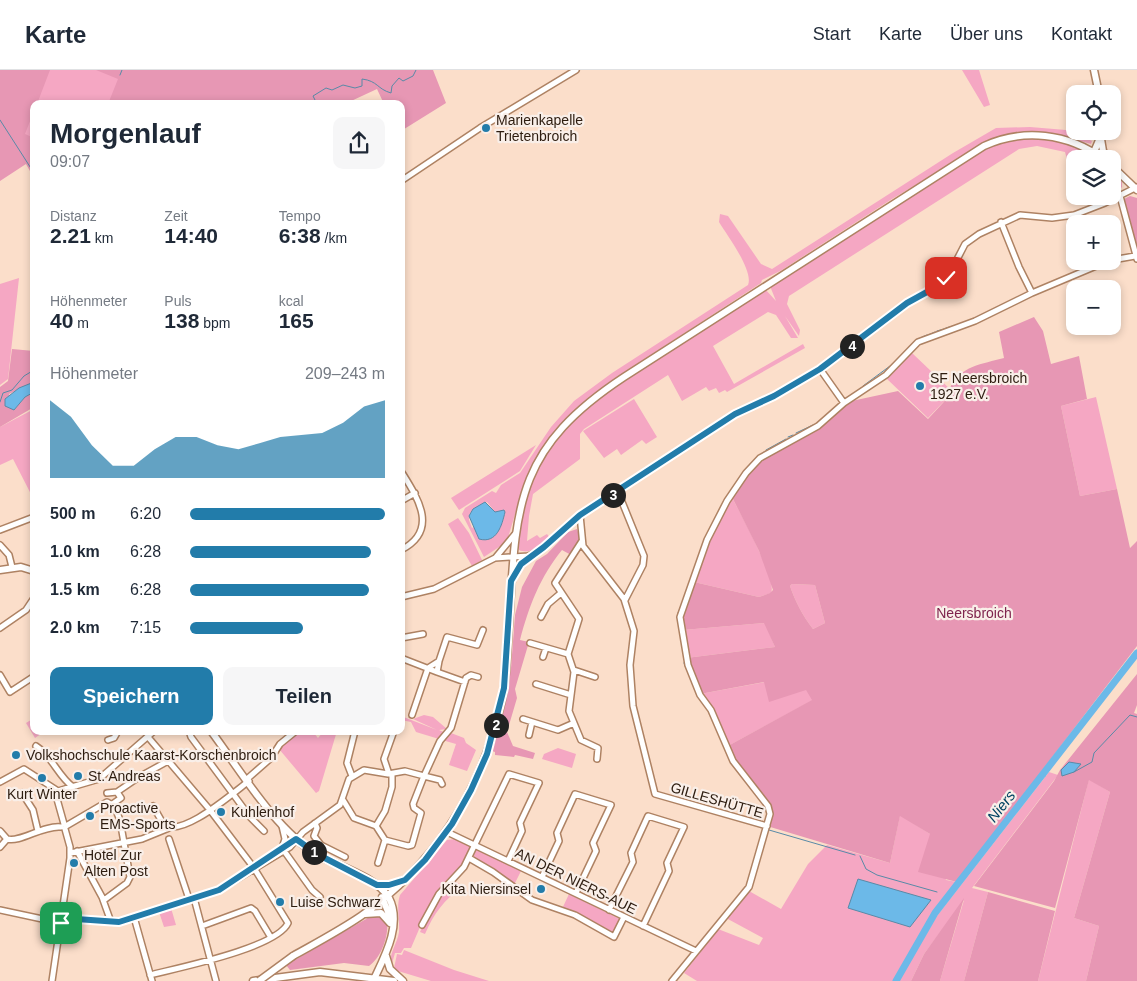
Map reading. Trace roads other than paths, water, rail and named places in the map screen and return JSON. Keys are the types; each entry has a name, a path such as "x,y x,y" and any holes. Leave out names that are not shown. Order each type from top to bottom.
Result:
{"main road":[{"path":"1094,70 1097,85"},
{"path":"259,981 293,956 362,915 405,880 447,832 465,802 480,771 499,713 507,668 515,534 526,485 548,445 579,410 619,380 984,146 1008,138 1034,135 1063,139 1089,150"},
{"path":"1095,150 1101,140"},
{"path":"1101,140 1103,150"},
{"path":"1121,174 1136,188"},
{"path":"0,570 21,567 30,570"},
{"path":"214,735 280,822 296,839 317,854 377,885 389,885 405,880"},
{"path":"363,878 385,897"},
{"path":"374,979 385,954 392,928 393,911 377,885"},
{"path":"362,915 381,913 387,918 392,928"},
{"path":"385,954 390,969 403,981"},
{"path":"253,981 304,973 350,974 394,981"}],"street":[{"path":"405,178 480,128 576,70"},
{"path":"1121,196 1136,188"},
{"path":"1121,200 1136,258 1121,259"},
{"path":"511,581 518,567 529,556 544,547 580,515 735,414 774,396 820,369 907,303 940,284 949,275 966,243 1001,222 1022,215 1052,218 1067,217 1097,205"},
{"path":"1001,222 1019,267 1032,293"},
{"path":"767,826 770,810 733,761 712,712 701,697 691,674 680,613 698,571 707,540 727,501 746,473 763,455 817,426 844,403 887,374 921,340 975,321 1032,293 1087,270"},
{"path":"820,369 844,403"},
{"path":"405,477 422,509 422,525 414,540 405,547"},
{"path":"618,492 644,556 643,564 625,600"},
{"path":"405,499 415,493"},
{"name":"GILLESHÜTTE","path":"580,515 582,541 585,549 625,600 634,632 630,665 633,711 655,794 767,826 749,887 672,981"},
{"path":"0,530 30,519"},
{"path":"495,558 515,534"},
{"path":"582,541 555,580 555,586 579,619 568,654 574,670 569,712 581,740 598,748 597,759"},
{"path":"0,545 9,556 12,568"},
{"path":"405,596 429,591 495,558 529,556"},
{"path":"541,618 548,604 561,593"},
{"path":"0,628 26,610 30,604"},
{"path":"437,672 448,637 477,645 483,630"},
{"path":"405,637 423,634"},
{"path":"530,643 568,654"},
{"path":"543,657 546,648"},
{"path":"405,659 465,682"},
{"path":"412,715 428,668 439,661"},
{"path":"574,670 595,677"},
{"path":"0,675 10,692 30,680"},
{"path":"343,800 355,818 376,826 385,840 408,846 412,844 421,813 414,808 413,804 424,776 440,741 448,732 466,678 471,675 478,677"},
{"path":"536,684 571,694"},
{"path":"523,719 558,730 574,723"},
{"path":"529,735 532,722"},
{"path":"108,740 114,738 116,735"},
{"path":"190,735 250,816 264,831"},
{"path":"70,853 168,833 210,810 234,792 272,758 280,744 291,735"},
{"path":"352,776 347,763 354,735"},
{"path":"376,826 385,811 392,787 390,774 384,760 393,735"},
{"path":"0,782 24,769 58,791 73,787 102,777 119,759 148,736 210,810 254,868 288,922 286,927 248,948 151,978 134,917"},
{"path":"36,746 49,759 64,780 73,787"},
{"path":"107,793 117,792 139,776 168,761"},
{"path":"0,910 62,921 111,922 134,917 222,889 283,849 314,823 338,807 343,800 348,781 352,776 366,769 390,774 405,771 440,780 442,784"},
{"path":"422,925 435,898 459,875 469,858 509,774 539,783 520,823 522,831 508,861"},
{"path":"52,981 62,921 70,853 58,800 58,791"},
{"path":"111,806 121,798 117,792"},
{"path":"22,793 33,810 38,830"},
{"path":"542,877 559,841 557,832 575,794 611,805 593,842 596,851 576,893"},
{"path":"0,830 7,839 13,840 38,830 50,827 64,827 106,802 114,806 125,842 129,879 104,900"},
{"path":"153,806 168,833 202,926 216,981"},
{"path":"609,910 632,862 631,853 648,816 684,827 667,863 669,871 643,926"},
{"path":"280,822 285,839 283,849 312,890 320,897"},
{"path":"314,823 317,828 314,836 320,844 346,857"},
{"name":"AN DER NIERS-AUE","path":"447,832 696,951"},
{"path":"0,847 7,839"},
{"path":"378,863 385,840"},
{"path":"77,852 104,900 111,922"},
{"path":"469,858 493,872 532,900 575,915 614,937 624,917"},
{"path":"202,926 251,908 255,911 270,936"},
{"path":"350,974 359,981"}],"water":[{"path":"30,384 30,394 25,397 14,410 5,406 5,399 19,388"},
{"path":"485,502 495,512 504,510 505,512 498,532 490,539 485,540 479,539 469,516 473,509"},
{"path":"1069,762 1081,764 1074,772 1062,776 1061,770"},
{"path":"858,879 931,900 910,927 848,908"}],"waterway":[{"path":"120,75 122,70"},
{"path":"315,100 313,96 326,88 332,90 343,85 355,88 362,86 362,79 371,81 391,93 392,86 399,78 403,81 413,76 416,70"},
{"path":"0,120 30,167"},
{"path":"1058,279 1077,271"},
{"path":"971,320 979,316"},
{"path":"946,328 953,326"},
{"path":"937,331 944,329"},
{"path":"928,335 935,332"},
{"path":"922,337 927,335"},
{"path":"911,345 919,339"},
{"path":"906,351 909,347"},
{"path":"893,364 904,352"},
{"path":"863,386 890,366"},
{"path":"0,402 3,393 12,390 24,376 30,372"},
{"path":"848,398 861,388"},
{"path":"819,422 840,403"},
{"path":"796,433 813,425"},
{"path":"788,437 793,435"},
{"path":"766,450 786,439"},
{"path":"750,464 764,452"},
{"path":"678,613 685,596"},
{"path":"684,653 684,658"},
{"name":"Niers","path":"896,981 935,913 1137,653"},
{"path":"684,663 695,690"},
{"path":"696,693 705,706"},
{"path":"709,712 725,749"},
{"path":"1074,772 1092,762 1094,753 1130,715 1137,717"},
{"path":"732,764 737,770"},
{"path":"769,830 855,855"},
{"path":"860,856 866,869 877,875 937,892"}],"place":[{"name":"Marienkapelle Trietenbroich","path":"486,128"},
{"name":"SF Neersbroich 1927 e.V.","path":"920,386"},
{"name":"Volkshochschule Kaarst-Korschenbroich","path":"16,755"},
{"name":"St. Andreas","path":"78,776"},
{"name":"Kurt Winter","path":"42,778"},
{"name":"Kuhlenhof","path":"221,812"},
{"name":"Proactive EMS-Sports","path":"90,816"},
{"name":"Hotel Zur Alten Post","path":"74,863"},
{"name":"Kita Niersinsel","path":"541,889"},
{"name":"Luise Schwarz","path":"280,902"}],"park label":[{"name":"Neersbroich","path":"974,613"}]}
